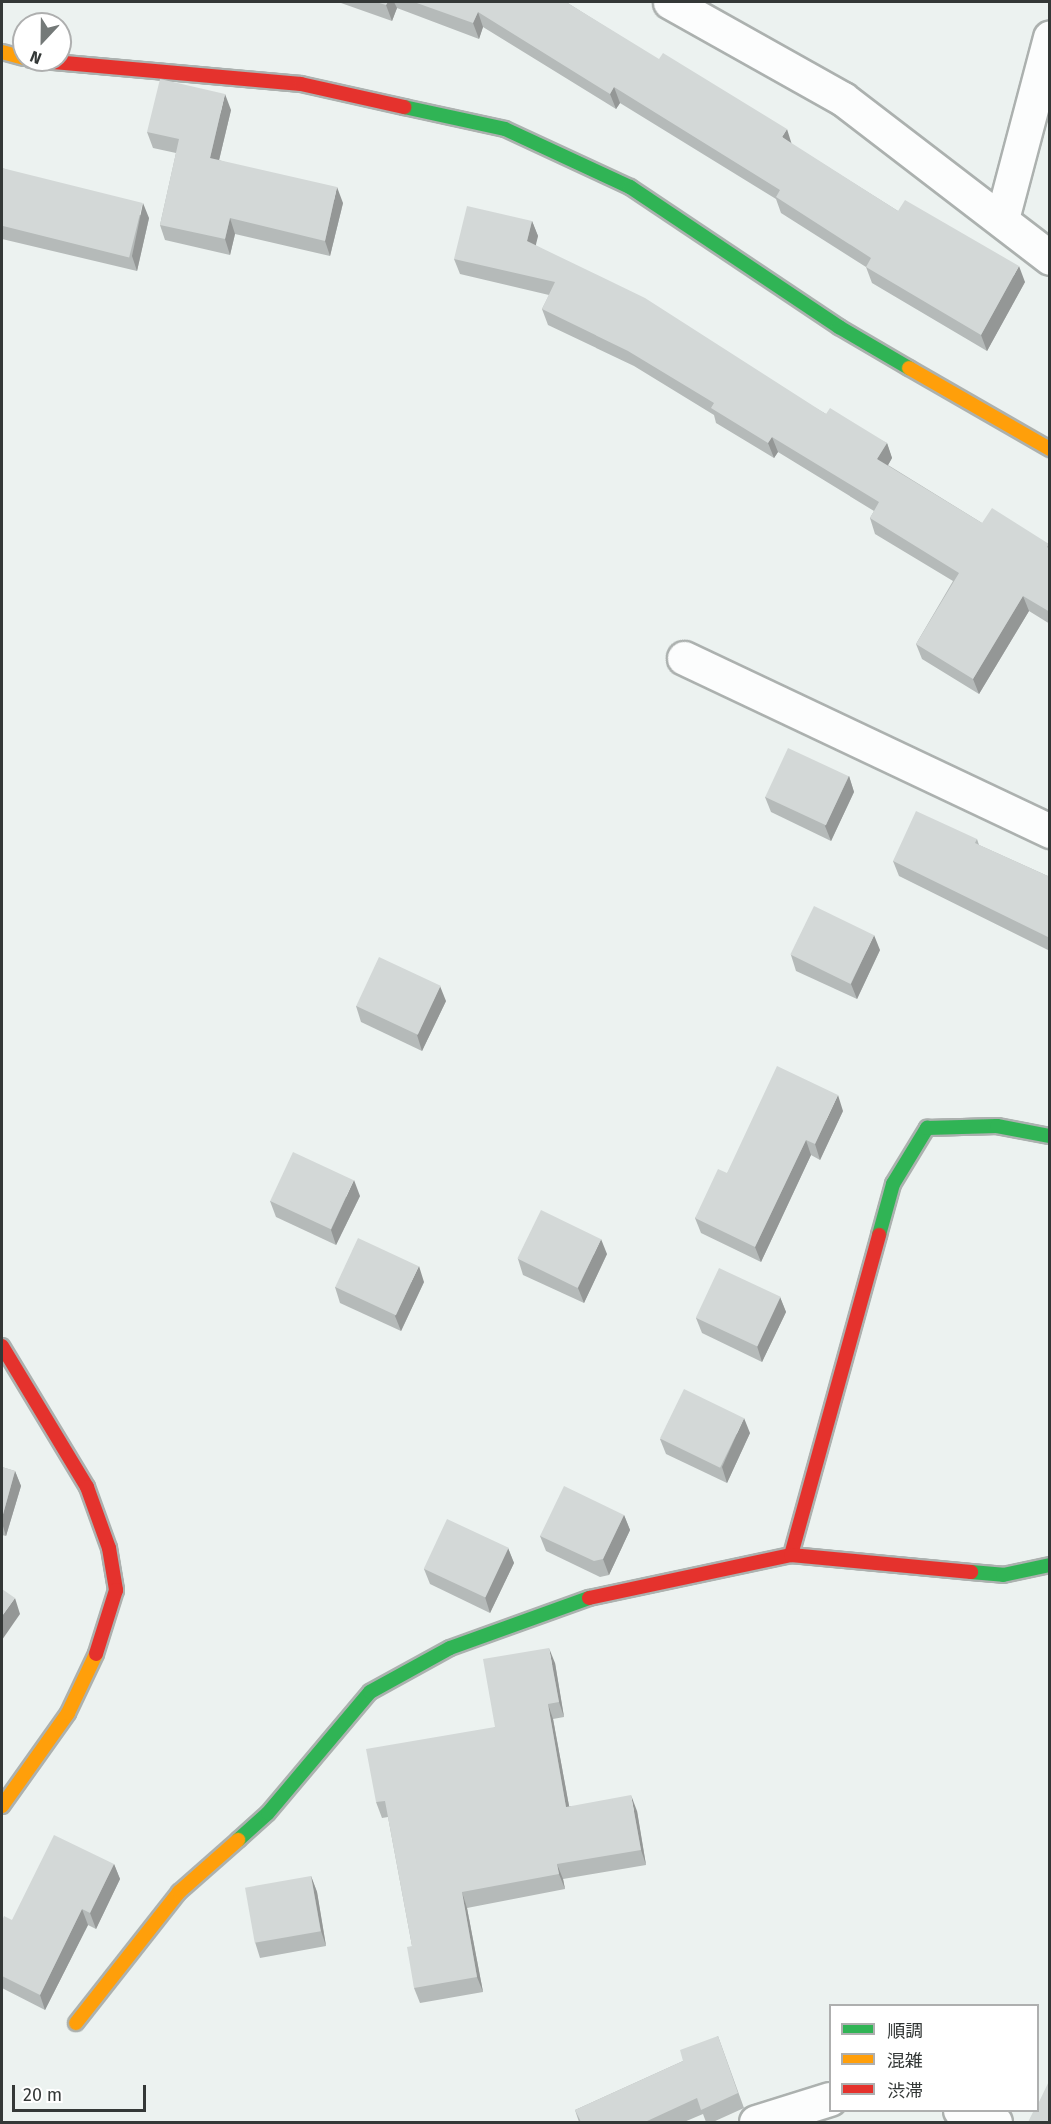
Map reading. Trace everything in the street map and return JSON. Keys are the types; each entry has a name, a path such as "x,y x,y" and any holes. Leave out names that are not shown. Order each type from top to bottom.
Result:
{"street":[{"path":"670,2 843,99 1050,258"},
{"path":"1002,219 1050,37"},
{"path":"72,64 301,84 505,129 630,187 839,327 1050,449"},
{"path":"684,658 1050,831"},
{"path":"791,1555 893,1184 927,1128 997,1126 1050,1136"},
{"path":"2,1347 87,1487 109,1548 116,1590 95,1658 68,1713 2,1806"},
{"path":"76,2023 179,1892 268,1814 370,1692 450,1648 571,1602 791,1555 1003,1575 1050,1565"},
{"path":"756,2122 829,2100"},
{"path":"966,2112 995,2122"}],"building":[{"path":"414,2 566,2 659,59 663,53 787,129 782,137 898,211 905,200 1019,266 981,335 866,267 871,258 776,197 780,190 614,87 610,94 478,12 473,23"},
{"path":"160,79 225,94 210,158 337,187 325,241 230,218 225,239 160,225 179,139 147,132"},
{"path":"2,168 143,203 129,257 2,226"},
{"path":"467,206 532,221 527,241 645,298 826,414 830,408 887,443 877,459 982,523 992,508 1049,544 1047,547 1050,549 1050,612 1023,596 973,679 916,644 959,573 870,518 879,502 772,437 768,443 711,408 714,403 628,351 542,309 555,282 454,259"},
{"path":"788,748 849,776 826,825 765,797"},
{"path":"916,811 977,839 975,843 1050,877 1050,938 893,861"},
{"path":"814,906 874,935 851,984 790,955"},
{"path":"379,957 441,986 418,1035 356,1006"},
{"path":"777,1066 838,1095 815,1144 806,1140 755,1247 695,1218 718,1169 727,1173"},
{"path":"293,1152 354,1180 331,1229 270,1201"},
{"path":"541,1210 601,1239 578,1288 517,1259"},
{"path":"358,1238 419,1266 396,1315 335,1287"},
{"path":"719,1268 781,1297 757,1347 696,1318"},
{"path":"684,1389 744,1418 720,1468 660,1438"},
{"path":"2,1467 15,1471 2,1518"},
{"path":"564,1486 624,1515 603,1559 594,1561 540,1536"},
{"path":"447,1519 509,1548 485,1598 424,1569"},
{"path":"2,1589 15,1598 2,1616"},
{"path":"549,1648 559,1702 548,1704 566,1807 631,1795 641,1850 557,1864 559,1874 462,1892 477,1977 414,1988 407,1947 412,1946 385,1801 376,1802 366,1749 495,1727 483,1659"},
{"path":"54,1835 114,1864 90,1913 82,1909 40,1995 2,1976 2,1921 4,1916 12,1920"},
{"path":"311,1876 321,1931 255,1943 245,1888"},
{"path":"718,2036 738,2093 701,2110 697,2098 645,2122 581,2122 575,2110 683,2061 680,2050"},
{"path":"1050,2079 1050,2122 1028,2122 1033,2112 1039,2112 1039,2102"}],"traffic: fast":[{"path":"404,107 505,129 630,187 839,327 909,368"},
{"path":"879,1235 893,1184 927,1128 997,1126 1050,1136"},
{"path":"971,1572 1003,1575 1050,1565"},
{"path":"238,1840 268,1813 370,1692 450,1648 589,1598"}],"traffic: slow":[{"path":"2,52 12,55"},
{"path":"909,368 1050,449"},
{"path":"2,1806 68,1713 96,1654"},
{"path":"76,2023 179,1892 238,1840"}],"traffic: jam":[{"path":"72,64 301,84 404,107"},
{"path":"791,1555 879,1235"},
{"path":"2,1346 87,1487 109,1548 116,1590 96,1654"},
{"path":"589,1598 791,1555 971,1572"}]}
